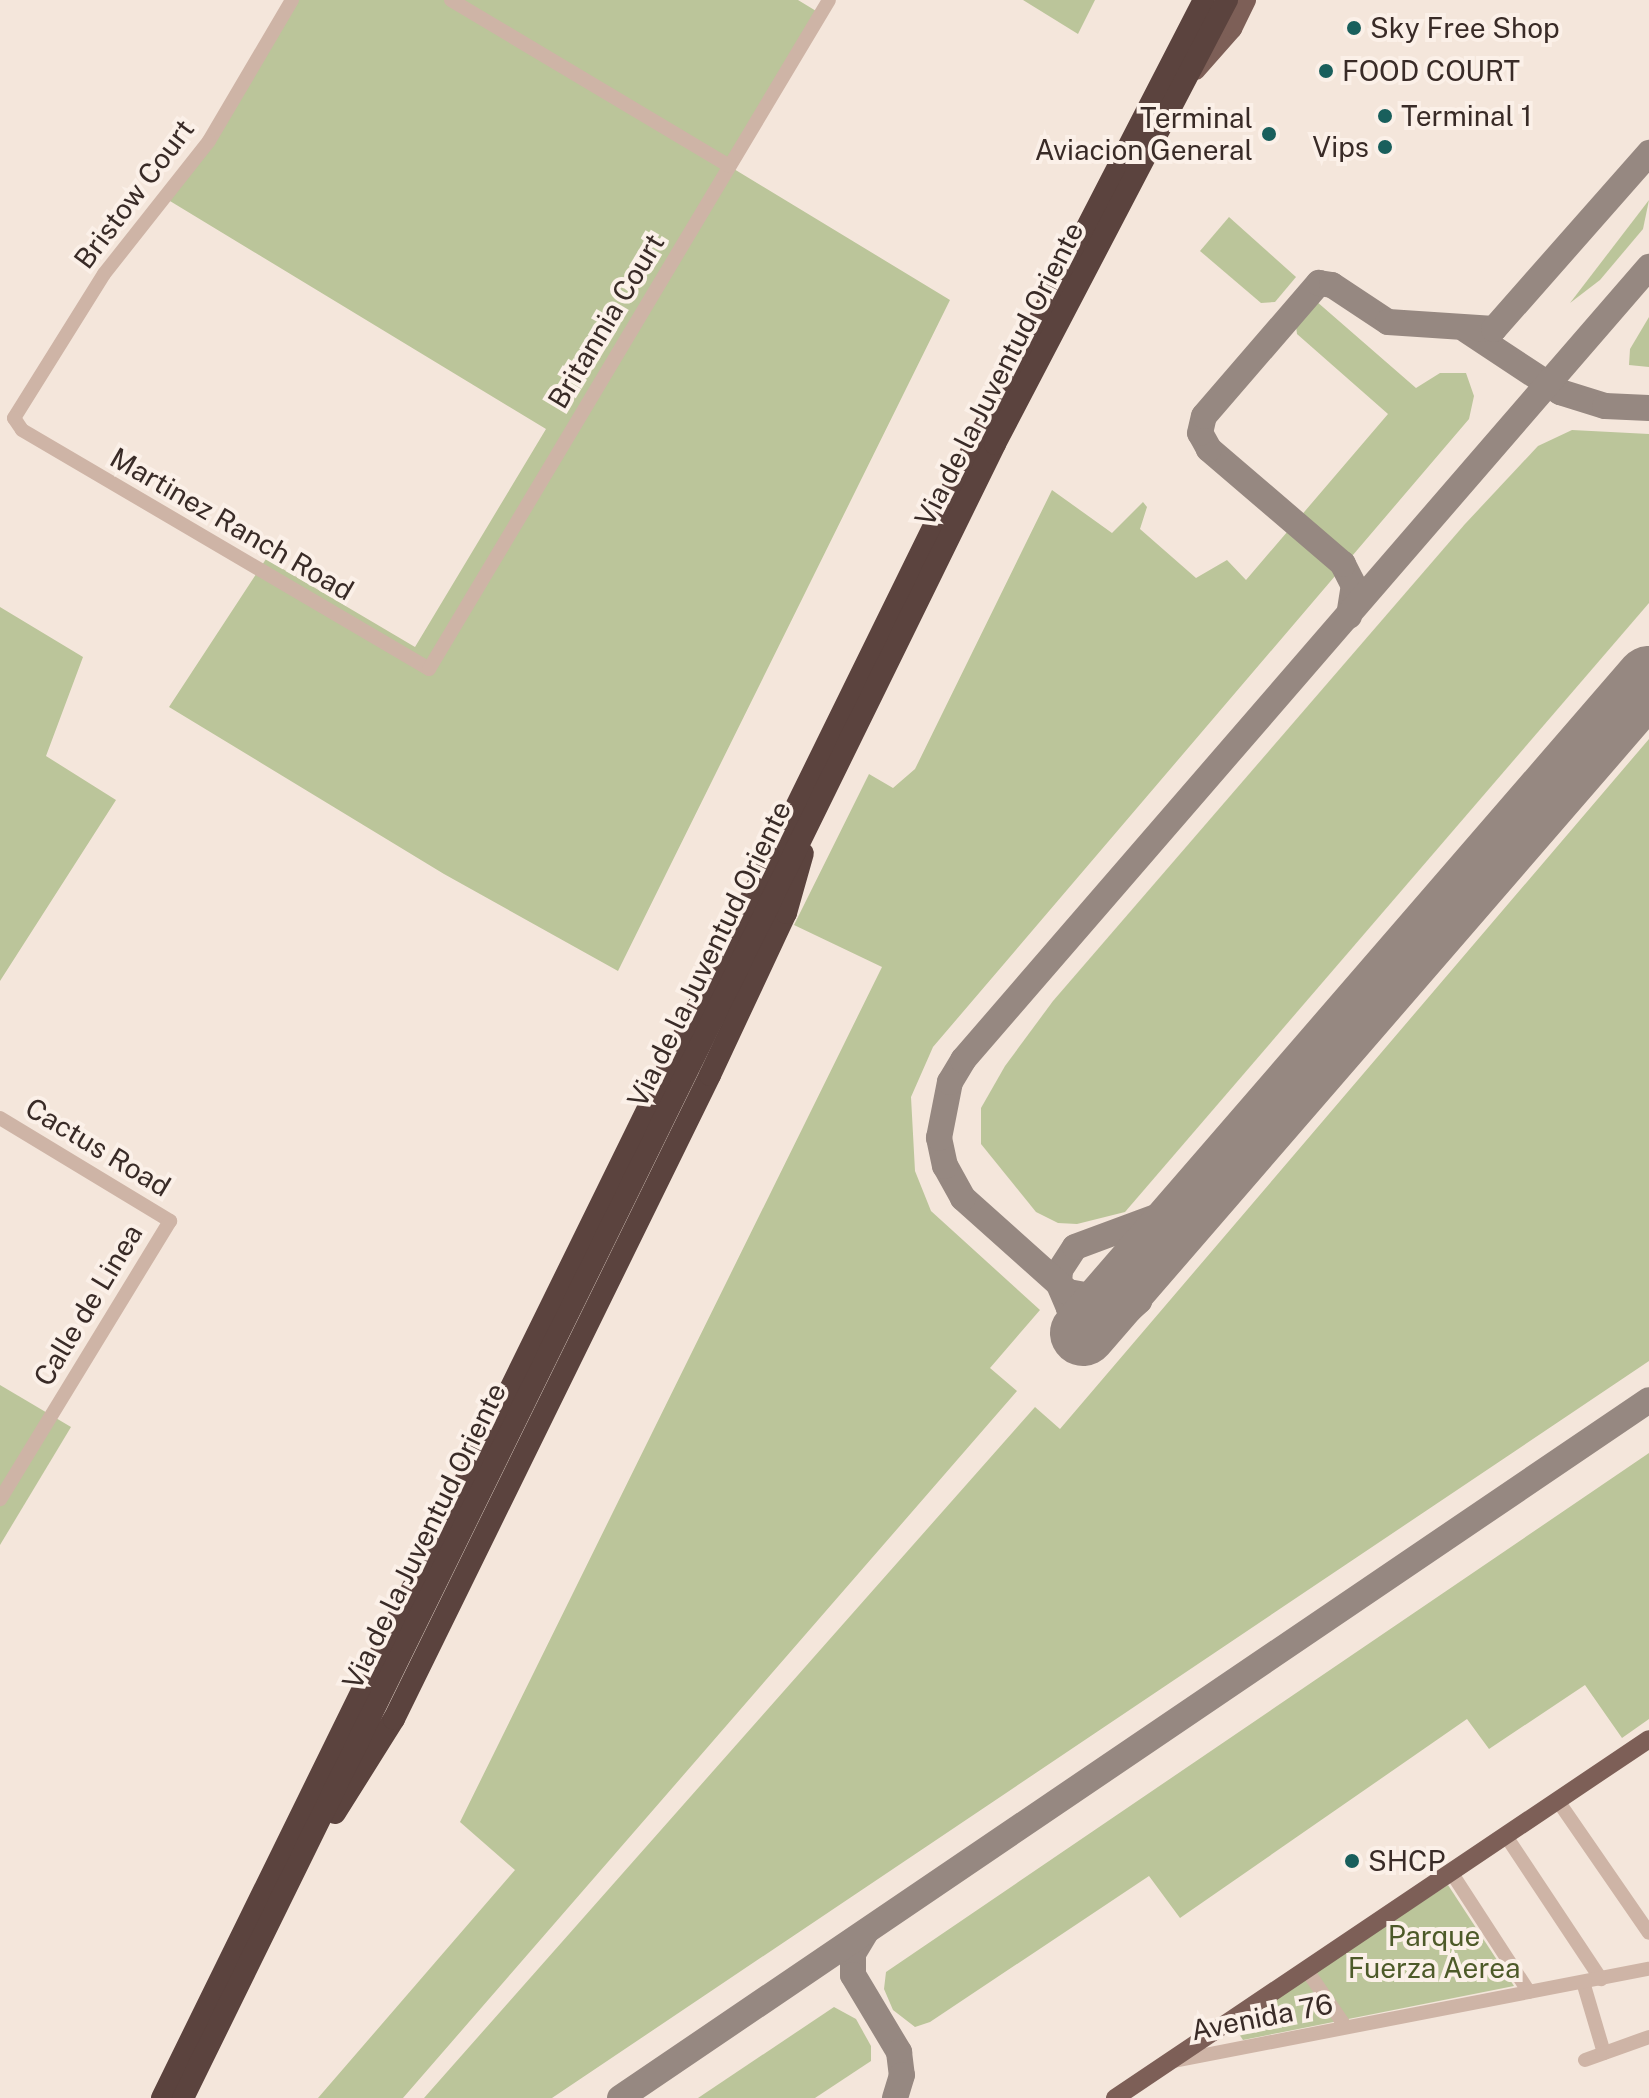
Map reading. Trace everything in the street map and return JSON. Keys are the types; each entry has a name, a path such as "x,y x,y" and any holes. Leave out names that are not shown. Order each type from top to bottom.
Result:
{"highway":[{"name":"Via de la Juventud Oriente","path":"251,1938 1204,0"},
{"name":"Via de la Juventud Oriente","path":"251,1938 288,1884 817,802 988,441 1227,0"},
{"path":"162,2098 251,1938"},
{"path":"183,2098 251,1938"}],"main road":[{"path":"1183,85 1233,29 1247,0"},
{"path":"1115,2098 1649,1739"}],"street":[{"name":"Bristow Court","path":"14,418 104,274 209,141 292,0"},
{"path":"451,0 729,166"},
{"name":"Britannia Court","path":"429,669 829,0"},
{"name":"Martinez Ranch Road","path":"14,418 22,430 429,669"},
{"name":"Cactus Road","path":"0,1118 170,1221"},
{"name":"Calle de Linea","path":"0,1499 170,1221"},
{"path":"1558,1801 1649,1933"},
{"path":"1506,1836 1601,1979"},
{"path":"1451,1872 1529,1992"},
{"path":"1306,1969 1345,2026"},
{"name":"Avenida 76","path":"1168,2062 1649,1969"},
{"path":"1583,1982 1604,2053"},
{"path":"1585,2060 1649,2037"}],"green space":[{"path":"293,0 798,0 821,14 729,166 950,300 618,971 444,874 169,707 266,559 415,647 546,429 165,198"},
{"path":"1023,0 1095,0 1078,34"},
{"path":"1649,200 1643,229 1600,280 1570,303"},
{"path":"1229,217 1296,277 1275,302 1261,303 1200,251"},
{"path":"1316,301 1416,388 1440,373 1466,373 1474,396 1469,419 933,1047 911,1097 915,1171 931,1211 1040,1310 990,1368 1017,1391 403,2098 318,2098 515,1870 460,1822 882,967 794,925 869,774 893,788 915,769 1052,490 1112,533 1143,502 1147,507 1140,529 1196,578 1227,560 1246,580 1388,414 1297,334 1295,319"},
{"path":"1649,317 1649,367 1629,365 1630,349"},
{"path":"1572,430 1649,434 1649,603 1125,1212 1077,1224 1058,1223 1036,1212 981,1144 981,1108 1005,1066 1053,1001 1465,524 1538,446"},
{"path":"0,607 83,657 46,756 116,800 0,981"},
{"path":"1649,739 1649,1361 552,2098 424,2098 1035,1407 1060,1429"},
{"path":"0,1385 71,1427 0,1545"},
{"path":"1649,1453 1649,1719 1622,1738 1585,1685 1489,1749 1467,1719 1180,1918 1149,1876 930,2022 915,2027 893,2010 884,1989 886,1972"},
{"name":"Parque Fuerza Aerea","path":"1448,1885 1514,1986 1243,2040 1233,2025"},
{"path":"834,2007 856,2019 871,2046 871,2061 815,2098 698,2098"}],"taxiway":[{"path":"1349,616 1354,586 1343,564 1209,449 1200,433 1204,416 1319,283 1332,285 1388,322 1494,329 1649,153"},
{"path":"1125,1285 1096,1297 1068,1292 963,1198 945,1166 939,1138 950,1082 963,1060 1649,267"},
{"path":"1466,330 1560,392 1605,406 1649,408"},
{"path":"1157,1248 1145,1265 1139,1301 1118,1320 1092,1322 1069,1308 1059,1284 1060,1270 1075,1247 1188,1205 1208,1189"},
{"path":"620,2098 1649,1400"},
{"path":"866,1932 853,1954 853,1975 899,2052 902,2075 895,2098"}],"runway":[{"path":"1083,1333 1649,679"}],"place":[{"name":"Sky Free Shop","path":"1354,28"},
{"name":"FOOD COURT","path":"1326,71"},
{"name":"Terminal 1","path":"1385,116"},
{"name":"Terminal Aviacion General","path":"1269,134"},
{"name":"Vips","path":"1385,147"},
{"name":"SHCP","path":"1352,1861"}]}
